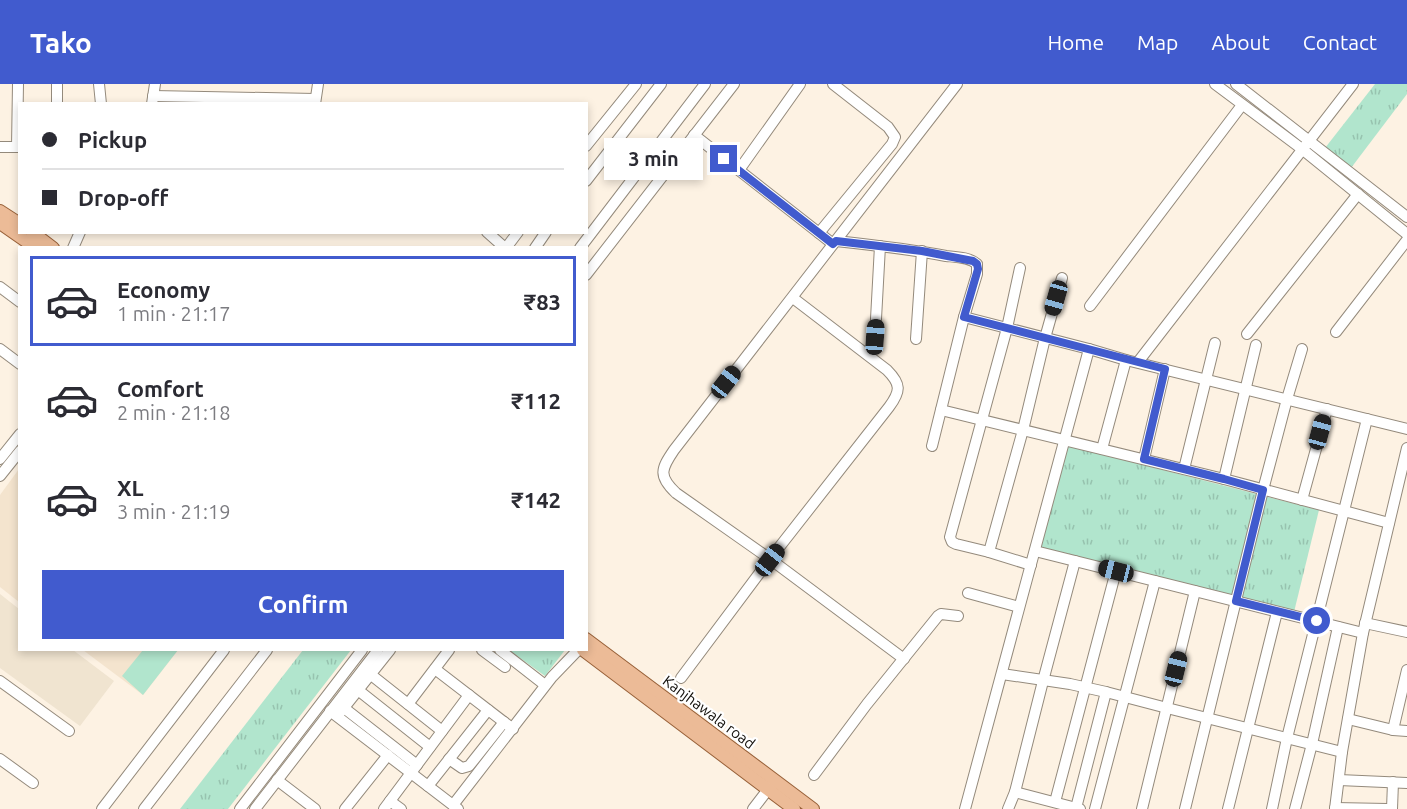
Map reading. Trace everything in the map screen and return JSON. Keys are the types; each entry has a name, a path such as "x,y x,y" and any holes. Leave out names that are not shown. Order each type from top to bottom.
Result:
{"main road":[{"path":"0,211 18,223"},
{"path":"0,223 33,246"},
{"path":"35,234 50,246"},
{"name":"Kanjhawala road","path":"588,644 772,785 813,809"},
{"name":"Kanjhawala road","path":"772,785 794,809"}],"street":[{"path":"0,147 18,147 18,84"},
{"path":"57,84 57,102"},
{"path":"99,84 101,102"},
{"path":"233,84 233,96"},
{"path":"153,94 315,101 318,84"},
{"path":"588,144 636,84"},
{"path":"588,178 661,84"},
{"path":"581,246 705,84"},
{"path":"588,272 734,84"},
{"path":"739,170 800,84"},
{"path":"819,233 892,144 895,136 888,127 833,84"},
{"path":"904,659 676,493 664,480 663,472 674,450 957,84"},
{"path":"1215,84 1242,105 1305,145 1407,217"},
{"path":"1236,84 1358,194 1407,234"},
{"path":"1138,362 1353,84"},
{"path":"1090,306 1242,105"},
{"path":"694,135 834,243 922,251 966,259 977,264 977,274 932,446"},
{"path":"1247,334 1358,194"},
{"path":"489,234 503,246"},
{"path":"507,246 516,234"},
{"path":"1336,332 1407,240"},
{"path":"875,337 880,246"},
{"path":"916,339 922,251"},
{"path":"1020,268 1007,328 950,537 956,544 1031,564"},
{"path":"989,552 1062,278"},
{"path":"0,287 18,300"},
{"path":"681,678 895,399 898,387 896,379 887,370 793,298"},
{"path":"964,317 1126,360 1407,429"},
{"path":"1184,469 1215,344"},
{"path":"1224,479 1256,345"},
{"path":"965,809 1089,349"},
{"path":"1185,809 1263,490 1302,349"},
{"path":"0,364 4,352 18,362"},
{"path":"1102,449 1126,360"},
{"path":"1144,459 1165,369"},
{"path":"1302,500 1327,409"},
{"path":"941,410 1224,479 1389,523"},
{"path":"1272,809 1287,738 1367,419"},
{"path":"0,459 18,436"},
{"path":"0,476 18,454"},
{"path":"1393,782 1389,809 1335,809 1342,752 1364,628 1406,456"},
{"path":"1035,551 1338,627 1407,632"},
{"path":"1008,809 1015,792 1075,561"},
{"path":"1054,802 1116,571"},
{"path":"1095,809 1155,581"},
{"path":"1142,809 1195,591"},
{"path":"968,593 1019,607"},
{"path":"1228,809 1277,612"},
{"path":"814,775 940,615 958,616"},
{"path":"1295,809 1338,627"},
{"path":"102,809 223,651"},
{"path":"144,809 266,651"},
{"path":"240,809 361,651"},
{"path":"337,712 377,651"},
{"path":"255,809 277,780 358,690 389,651"},
{"path":"408,704 446,651"},
{"path":"483,651 505,667"},
{"path":"501,651 545,686"},
{"path":"449,759 462,768 470,766 545,686 564,662 577,651"},
{"path":"435,669 508,726"},
{"path":"1393,730 1407,670"},
{"path":"370,674 442,731"},
{"path":"1002,674 1085,687 1342,752"},
{"path":"0,681 69,731"},
{"path":"358,690 430,747"},
{"path":"1015,792 1078,808 1106,692"},
{"path":"401,809 387,805 469,696"},
{"path":"428,786 488,710"},
{"path":"337,712 388,755 414,769"},
{"path":"337,712 414,769 428,786 456,807 508,726"},
{"path":"1348,719 1393,730 1407,731"},
{"path":"345,809 388,755"},
{"path":"0,759 33,783"},
{"path":"277,780 315,809"},
{"path":"1339,780 1407,783"},
{"path":"753,809 772,785"}],"shaded area":[{"path":"18,470 18,601 0,587 0,495"},
{"path":"0,594 18,608 18,651 74,651 114,681 80,726 0,668"},
{"path":"84,651 177,651 143,695"}],"green space":[{"path":"1375,84 1407,84 1407,94 1351,168 1325,148"},
{"path":"1066,445 1319,510 1294,612 1039,549"},
{"path":"142,651 177,651 143,695 122,676"},
{"path":"302,651 350,651 228,809 180,809"},
{"path":"510,651 564,651 545,676"}],"route":[{"path":"724,159 833,244 836,241 922,251 973,261 977,264 978,269 964,317 1165,369 1144,459 1263,490 1236,601 1317,621"}]}
